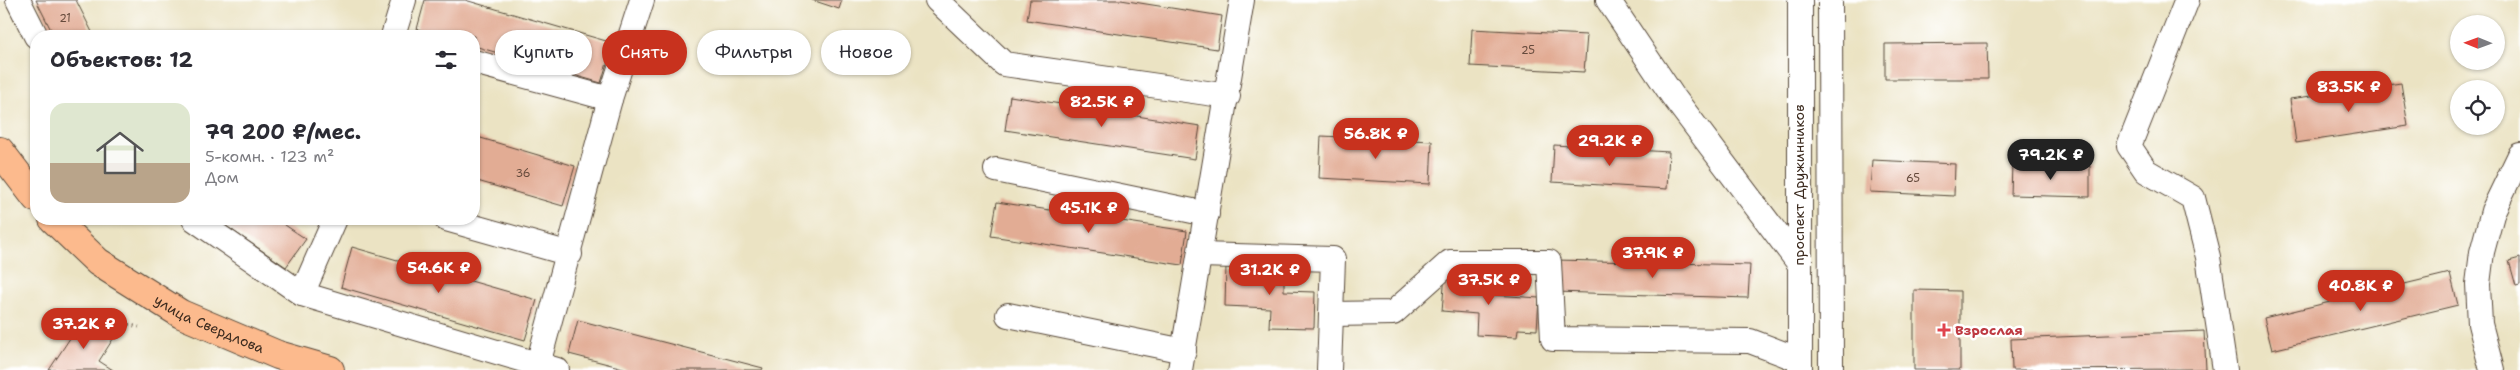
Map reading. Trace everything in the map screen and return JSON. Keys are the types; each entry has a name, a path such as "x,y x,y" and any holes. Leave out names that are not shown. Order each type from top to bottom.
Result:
{"main road":[{"path":"0,151 30,190"},
{"name":"улица Свердлова","path":"60,225 98,262 181,314 278,354 330,370"}],"street":[{"path":"18,0 33,30"},
{"path":"395,30 404,0"},
{"path":"203,225 302,294 547,367 570,254 610,99 642,0"},
{"path":"938,0 1004,64 1228,96"},
{"path":"1008,315 1182,365 1228,96 1242,0"},
{"path":"1608,0 1672,95 1798,262"},
{"name":"проспект Дружинников","path":"1800,0 1798,262 1800,365"},
{"path":"1830,0 1831,370"},
{"path":"2187,0 2129,146 2146,171 2193,198 2208,257 2225,370"},
{"path":"480,64 610,99"},
{"path":"996,170 1207,214"},
{"path":"2492,370 2480,324 2478,284 2482,252 2493,211 2516,173"},
{"path":"302,294 332,225"},
{"path":"467,225 570,254"},
{"path":"1200,255 1333,259 1329,370"},
{"path":"1332,314 1393,312 1450,262 1549,262 1553,339 1750,341 1800,365"}],"path":[{"path":"85,314 139,327"}],"building":[{"path":"36,0 76,0 91,30 51,30"},
{"path":"425,0 465,0 568,30 495,30 495,52 480,48 480,30 417,29"},
{"path":"812,0 842,0 839,9"},
{"path":"1030,0 1121,0 1222,16 1217,49 1027,20"},
{"path":"1472,29 1587,35 1584,72 1470,66"},
{"path":"592,37 602,40 603,75 601,83 574,75 592,75"},
{"path":"1987,43 1988,79 1885,79 1885,44"},
{"path":"2401,83 2408,126 2296,143 2290,99"},
{"path":"1010,96 1200,126 1195,159 1005,130"},
{"path":"1321,136 1432,141 1430,184 1319,178"},
{"path":"480,138 575,166 563,206 480,182"},
{"path":"1554,145 1669,152 1667,189 1552,182"},
{"path":"1872,160 1955,164 1954,196 1870,192"},
{"path":"2012,164 2090,166 2090,197 2011,195"},
{"path":"997,202 1187,231 1182,265 991,236"},
{"path":"225,225 285,225 306,239 286,267"},
{"path":"352,247 537,300 525,340 341,287"},
{"path":"2520,258 2520,285 2516,286 2509,261"},
{"path":"1557,260 1750,265 1748,298 1556,292"},
{"path":"1226,266 1284,267 1284,291 1315,292 1314,328 1269,327 1270,308 1225,306"},
{"path":"2450,273 2458,305 2272,350 2264,318"},
{"path":"1445,274 1496,277 1495,295 1539,298 1537,330 1518,329 1517,337 1476,335 1477,314 1442,311"},
{"name":"Взрослая","path":"1914,290 1960,291 1960,370 1914,370"},
{"path":"82,320 113,339 99,361 113,370 49,370"},
{"path":"578,320 763,368 762,370 631,370 569,354"},
{"path":"2204,331 2206,369 2012,370 2011,339"}],"place":[{"name":"Взрослая","path":"1944,330"}]}
